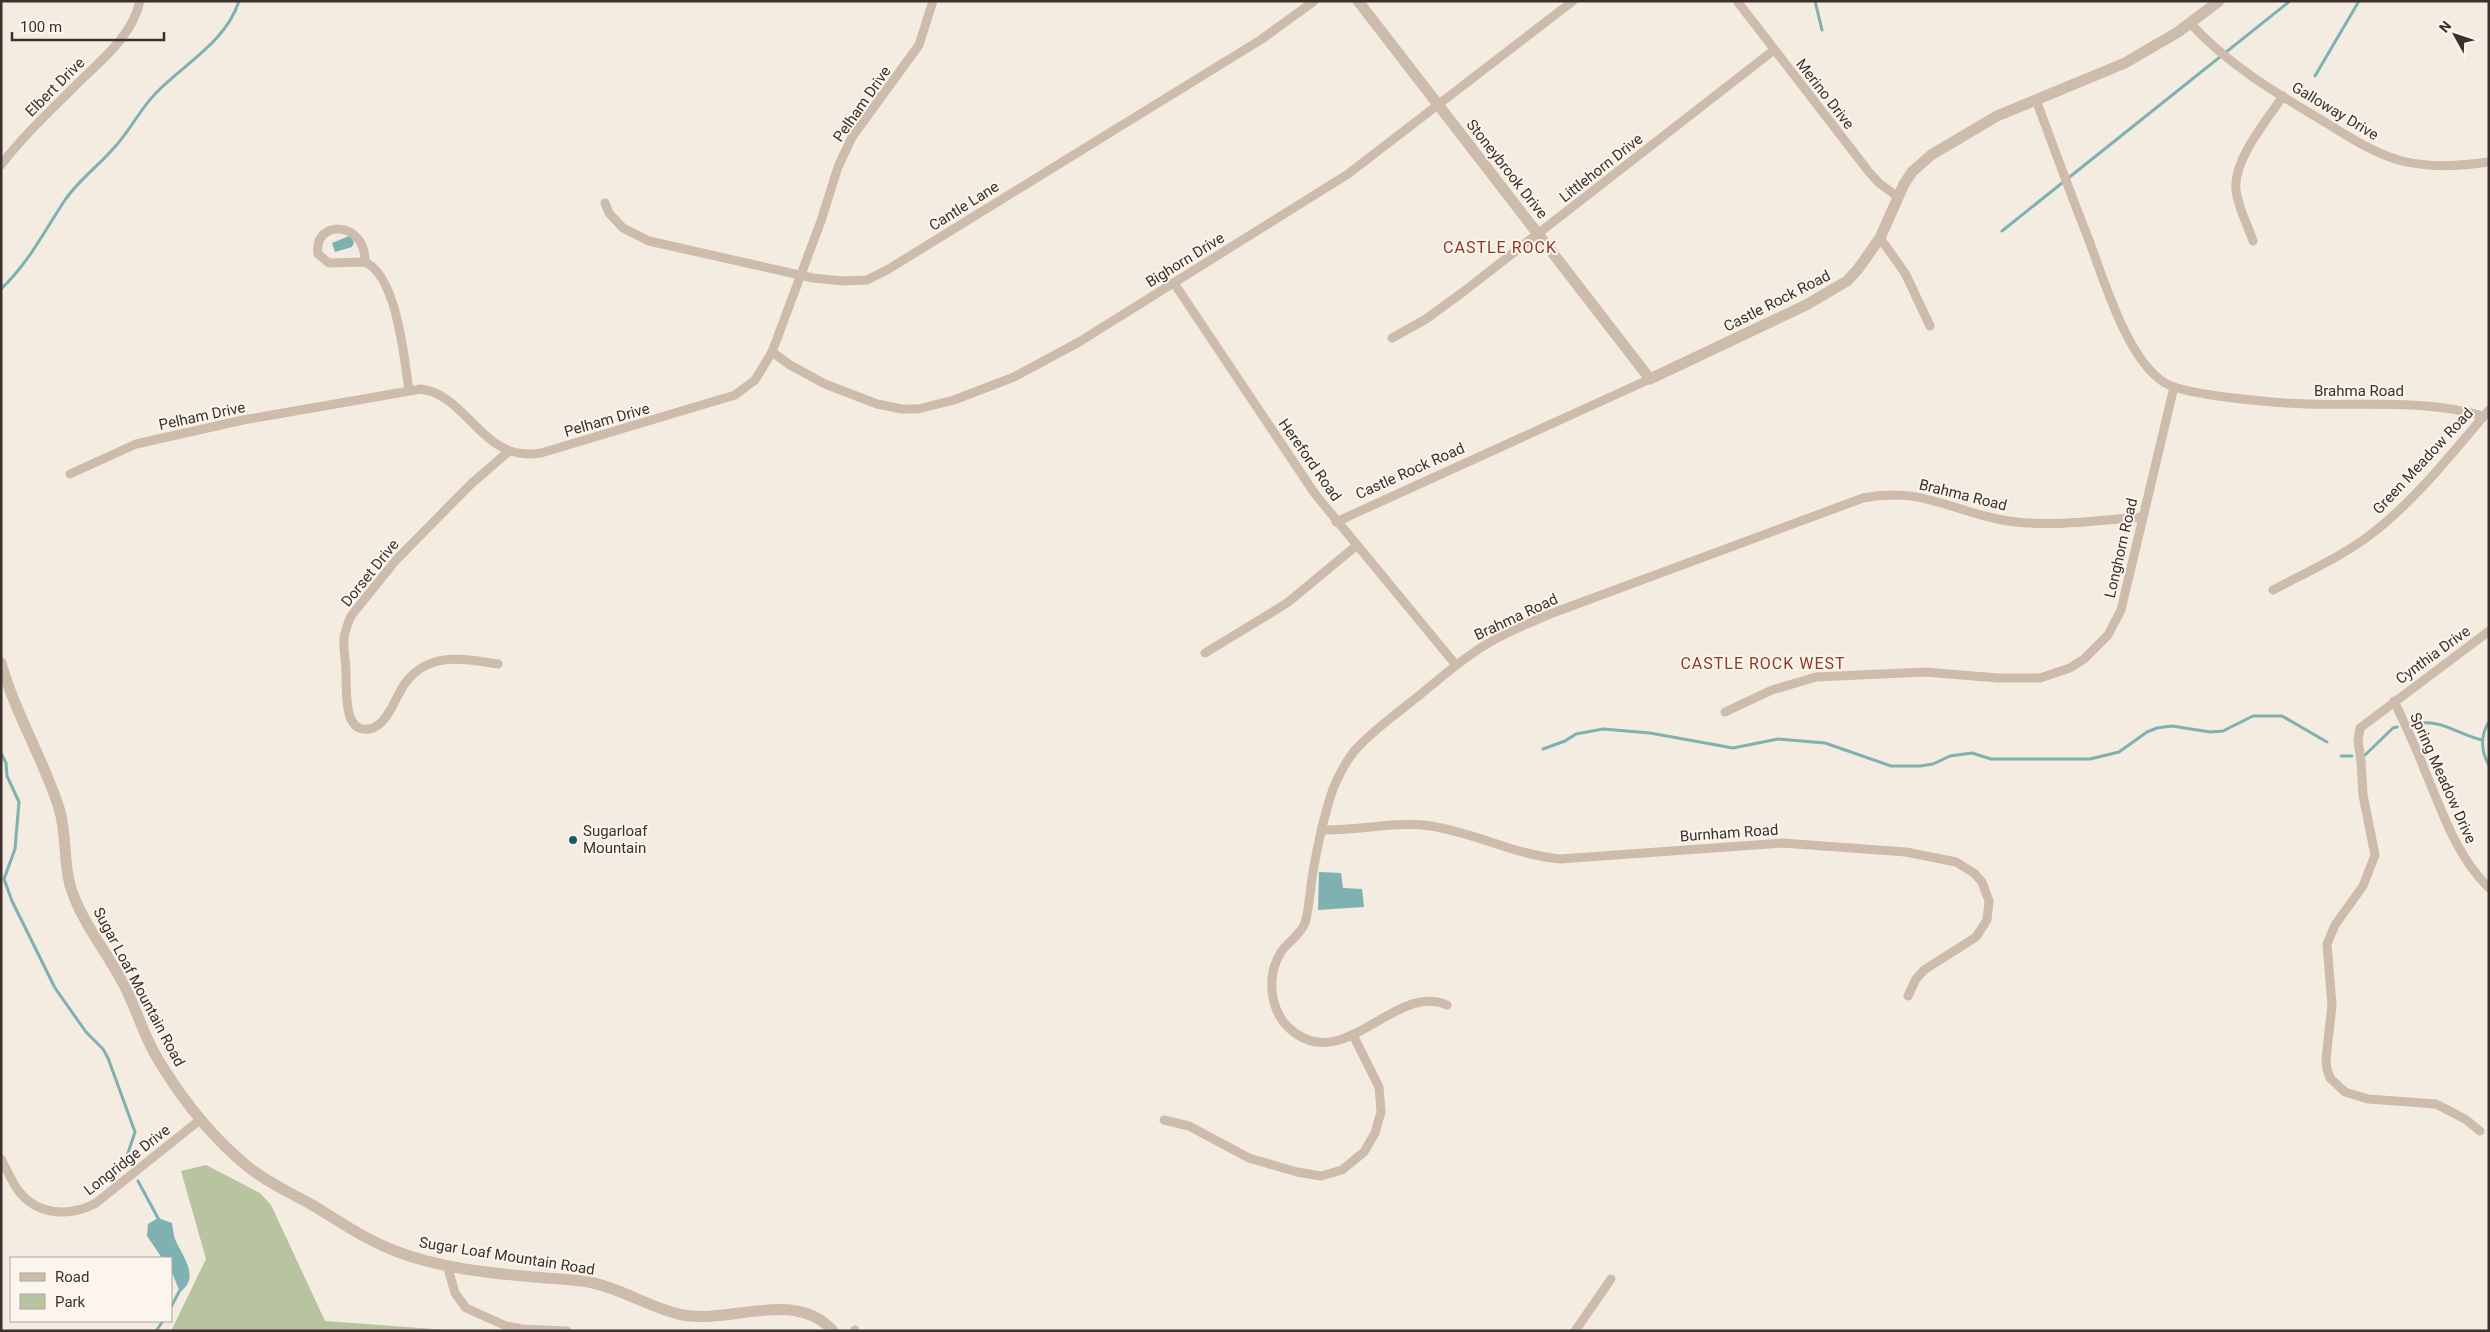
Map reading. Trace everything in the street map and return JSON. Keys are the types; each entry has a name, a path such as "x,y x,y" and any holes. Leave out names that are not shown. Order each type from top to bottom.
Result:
{"street":[{"name":"Elbert Drive","path":"1,165 29,132 121,41 137,13 140,1"},
{"name":"Pelham Drive","path":"70,474 136,444 244,420 410,390 420,389 439,394 493,443 508,452 522,454 541,453 728,398 746,389 755,380 772,352 802,275 843,153 852,136 920,45 933,1"},
{"name":"Cantle Lane","path":"605,203 609,213 624,228 649,241 802,275 843,282 855,282 876,276 1231,58 1314,1"},
{"name":"Stoneybrook Drive","path":"1358,1 1650,379"},
{"name":"Bighorn Drive","path":"772,352 790,365 825,384 886,407 918,409 954,400 1029,369 1079,342 1348,174 1573,1"},
{"name":"Merino Drive","path":"1736,1 1869,172 1879,183 1898,197"},
{"name":"Castle Rock Road","path":"1336,522 1650,379 1834,290 1858,269 1880,238 1898,197 1912,172 1931,155 1997,116 2125,63 2190,23 2219,1"},
{"name":"Galloway Drive","path":"2190,23 2227,60 2283,96 2386,156 2430,166 2455,166 2489,162"},
{"name":"Littlehorn Drive","path":"1392,338 1426,319 1774,50"},
{"path":"2253,241 2236,194 2235,179 2238,168 2283,96"},
{"path":"2036,100 2120,321 2147,366 2155,375 2174,387"},
{"path":"365,262 363,246 353,232 347,229 332,230 320,238 318,254 329,263 365,262 376,270 392,300 410,390"},
{"path":"1880,238 1905,273 1930,326"},
{"name":"Hereford Road","path":"1174,283 1291,460 1336,522 1456,665"},
{"name":"Brahma Road","path":"2174,387 2186,391 2304,404 2422,405 2486,413"},
{"name":"Longhorn Road","path":"1725,712 1772,690 1816,677 1925,672 2028,679 2056,674 2070,668 2098,647 2116,622 2132,568 2174,387"},
{"name":"Green Meadow Road","path":"2273,590 2368,537 2388,520 2486,413"},
{"name":"Dorset Drive","path":"498,664 459,658 434,661 424,666 407,681 389,712 376,727 364,729 357,726 350,718 344,644 346,626 351,616 396,560 471,484 508,452"},
{"name":"Brahma Road","path":"1446,1004 1432,1001 1423,1002 1401,1009 1353,1034 1328,1043 1305,1039 1289,1028 1282,1019 1272,995 1271,984 1275,963 1305,922 1321,830 1336,784 1357,748 1456,665 1504,634 1550,614 1863,498 1887,493 1912,496 1937,501 1997,519 2019,522 2143,517"},
{"path":"1205,653 1287,603 1356,546"},
{"name":"Cynthia Drive","path":"2480,1131 2465,1118 2436,1104 2384,1101 2354,1096 2336,1086 2327,1069 2326,1059 2332,1006 2327,944 2335,925 2363,886 2374,856 2372,835 2363,794 2358,735 2363,725 2489,630"},
{"name":"Sugar Loaf Mountain Road","path":"1,663 17,712 46,774 59,808 64,826 67,869 74,897 126,988 152,1049 201,1119 222,1143 262,1177 376,1243 400,1253 447,1265 592,1283 623,1292 666,1311 690,1316 707,1317 764,1310 794,1311 819,1319 833,1331"},
{"name":"Spring Meadow Drive","path":"2394,701 2418,753 2455,845 2466,862 2489,888"},
{"name":"Burnham Road","path":"1321,830 1343,830 1382,825 1431,826 1455,831 1531,855 1560,859 1782,843 1906,852 1956,862 1974,873 1982,882 1989,901 1987,920 1976,937 1924,970 1916,979 1908,996"},
{"path":"1164,1120 1189,1126 1249,1158 1297,1172 1321,1176 1342,1170 1364,1152 1375,1133 1381,1112 1379,1088 1353,1034"},
{"name":"Longridge Drive","path":"1,1159 17,1188 33,1204 52,1212 76,1212 96,1203 201,1119"},
{"path":"447,1265 455,1293 466,1308 506,1326 522,1329 567,1331"},
{"path":"1575,1331 1611,1279"}],"green space":[{"path":"206,1165 260,1193 271,1205 325,1321 461,1331 171,1331 206,1259 181,1171"}],"water":[{"path":"349,236 354,243 352,247 335,252 332,243"},
{"path":"1319,872 1341,873 1343,888 1362,889 1364,907 1318,910"},
{"path":"158,1218 172,1223 175,1239 188,1266 189,1273 189,1280 180,1292 172,1272 172,1257 161,1257 147,1236 148,1224"}],"waterway":[{"path":"1,289 28,258 70,193 118,143 156,93 203,52 224,29 233,16 239,1"},
{"path":"1815,1 1822,30"},
{"path":"2002,231 2290,1"},
{"path":"2315,76 2359,1"},
{"path":"1543,749 1565,741 1576,734 1603,729 1650,733 1733,748 1778,739 1825,743 1891,766 1933,764 1950,756 1972,753 1991,759 2090,759 2119,752 2147,732 2157,728 2172,726 2210,732 2223,731 2253,716 2282,716 2327,742"},
{"path":"2489,722 2483,738 2484,755 2489,765"},
{"path":"2413,724 2432,723 2482,740"},
{"path":"2365,755 2393,728 2397,727"},
{"path":"1,753 6,763 7,776 19,802 15,849 4,879 12,901 55,988 86,1032 103,1049 108,1058 135,1132 126,1159 130,1166"},
{"path":"2341,756 2352,756"},
{"path":"138,1181 159,1220"},
{"path":"172,1305 180,1290"},
{"path":"156,1331 162,1322"}],"place":[{"name":"Sugarloaf Mountain","path":"573,840"}],"district":[{"name":"CASTLE ROCK","path":"1500,247"},
{"name":"CASTLE ROCK WEST","path":"1763,663"}]}
